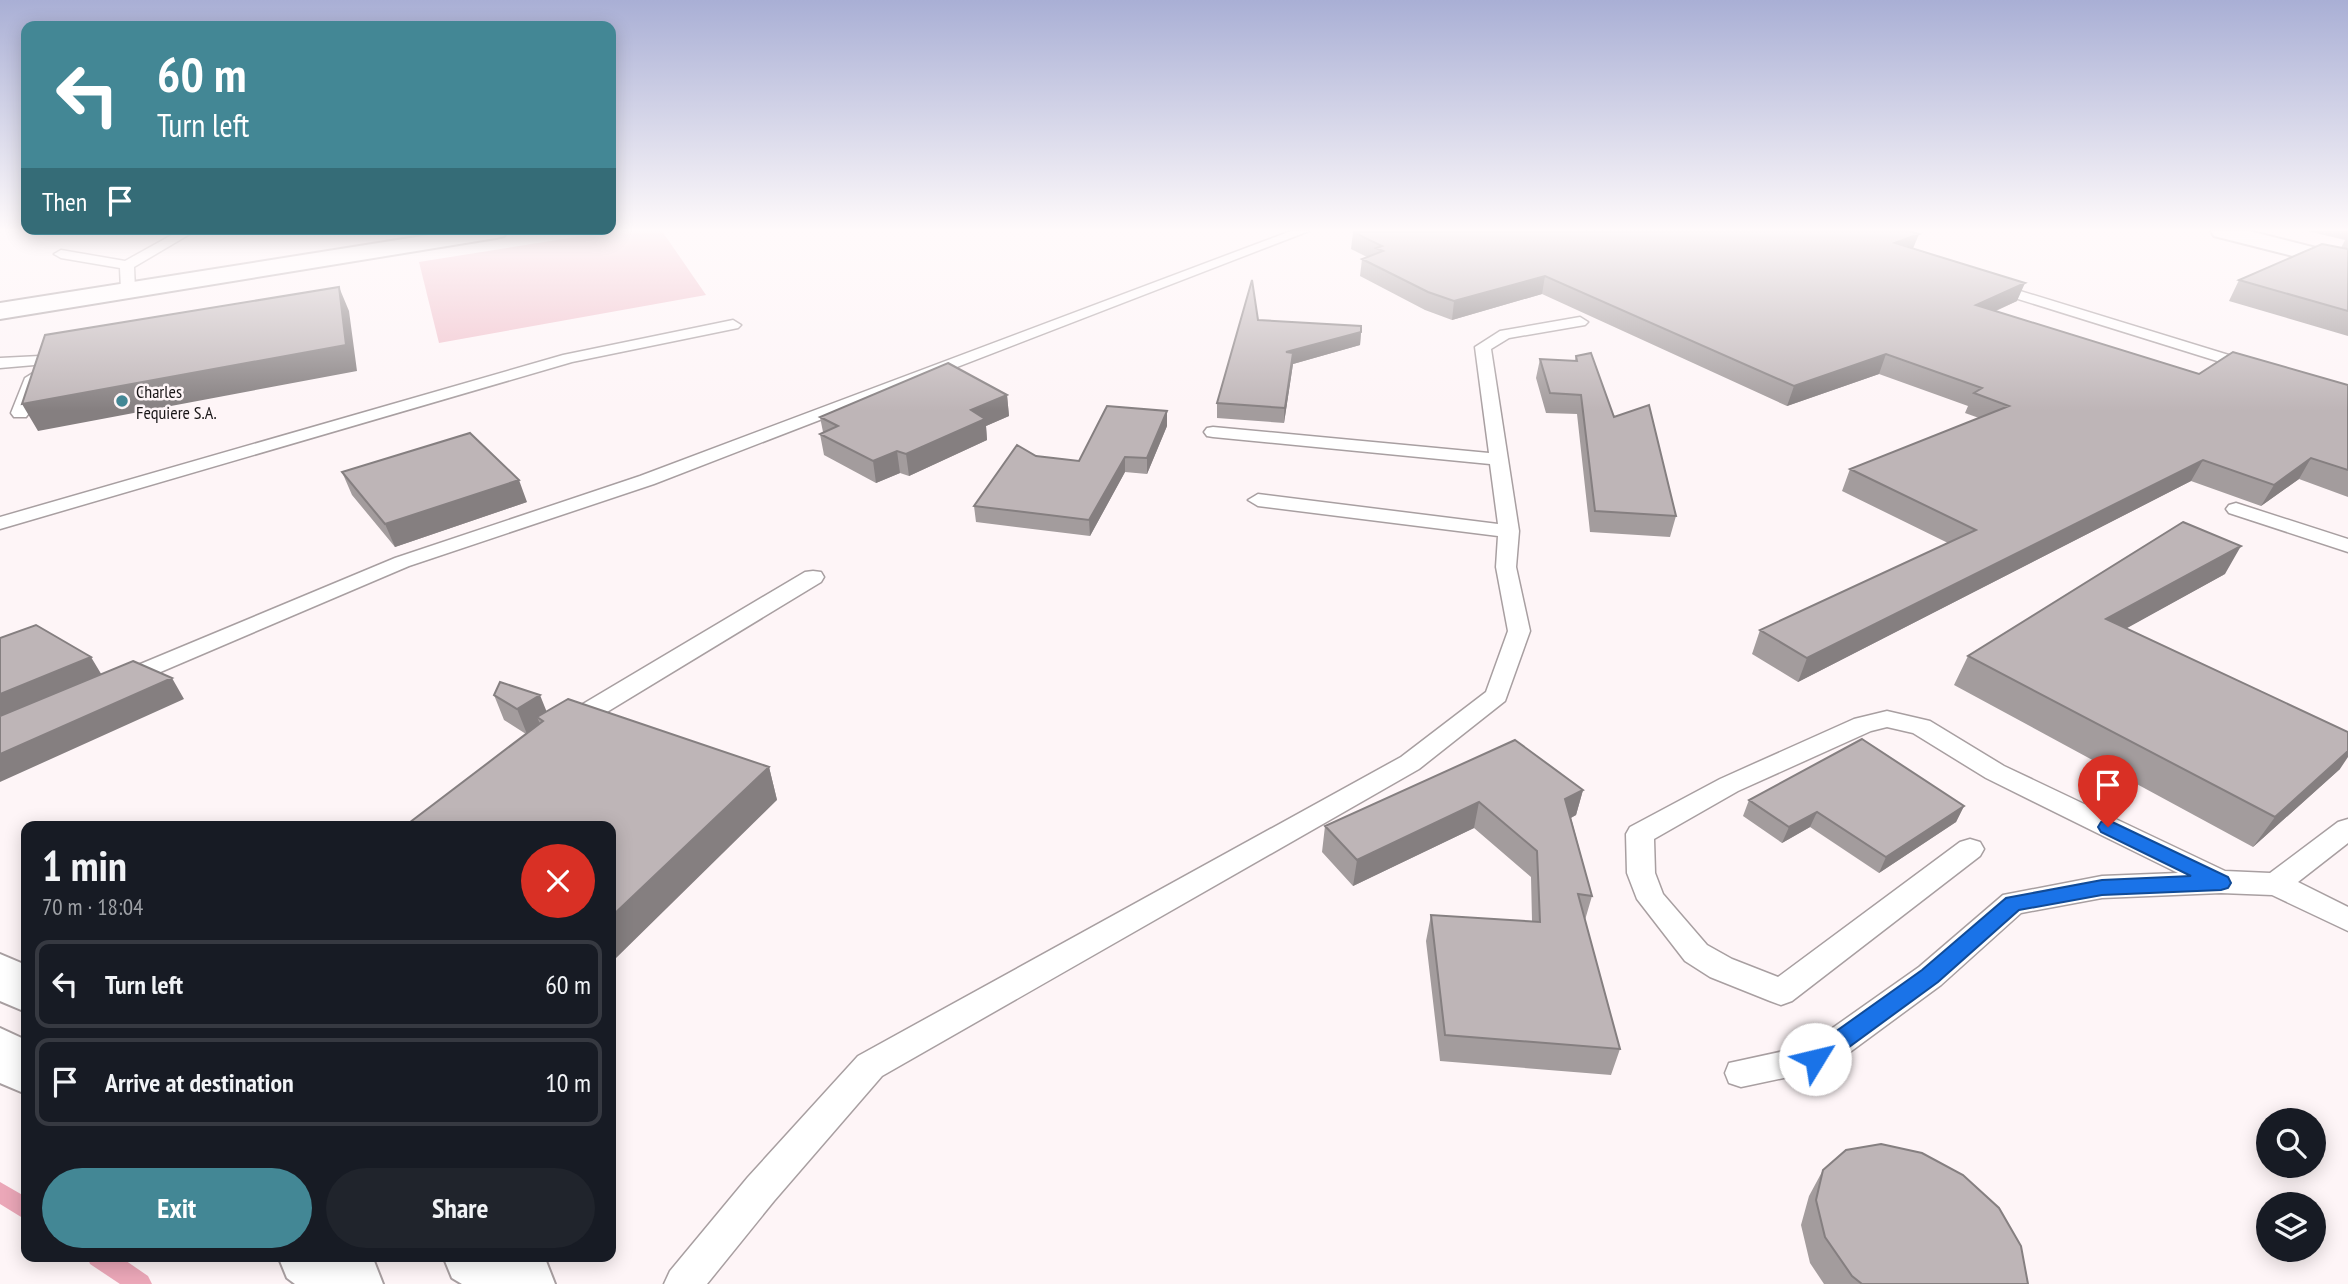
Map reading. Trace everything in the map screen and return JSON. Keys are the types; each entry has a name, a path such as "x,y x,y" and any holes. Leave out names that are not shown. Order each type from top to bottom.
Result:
{"street":[{"path":"0,311 122,291"},
{"path":"0,975 21,988"},
{"path":"0,1052 21,1067"},
{"path":"318,1262 351,1284"},
{"path":"484,1262 523,1284"}],"lane":[{"path":"100,689 402,562 647,480 1145,291"},
{"path":"2008,291 2269,373"},
{"path":"683,1284 761,1189 870,1066 1410,763 1497,696 1519,631 1506,567 1508,531 1483,347 1505,334 1580,322"},
{"path":"0,523 569,358 733,325"},
{"path":"0,363 46,356 20,414"},
{"path":"1213,432 1497,459"},
{"path":"1258,500 1508,531"},
{"path":"2236,509 2348,546"},
{"path":"547,736 813,577"},
{"path":"1970,849 1781,992 1721,968 1696,953 1651,900 1641,873 1640,834 1729,785 1863,725 1887,719 1921,727 1994,772 2221,883"},
{"path":"2276,884 2348,829"},
{"path":"1741,1073 1815,1059 1930,976 2013,903 2102,887 2276,884 2348,920"}],"shaded area":[{"path":"426,291 703,291 706,295 439,343"}],"building":[{"path":"315,291 339,291 346,345 22,404 45,335"},
{"path":"1249,291 1254,291 1258,320 1361,326 1361,332 1286,352 1293,353 1285,408 1217,403"},
{"path":"1426,291 1491,291 1454,301"},
{"path":"1579,291 2007,291 1976,305 2199,374 2233,352 2348,385 2348,470 2311,458 2274,485 2203,460 1807,658 1760,630 1976,530 1850,469 2009,406 1974,393 1982,388 1886,354 1794,386"},
{"path":"2277,291 2348,291 2348,311"},
{"path":"1591,353 1614,417 1649,405 1676,516 1595,511 1581,395 1550,393 1540,359 1577,361 1576,356"},
{"path":"948,363 1007,395 971,410 985,419 906,454 897,451 873,461 820,434 838,426 820,417"},
{"path":"1107,406 1167,411 1147,458 1125,457 1089,520 974,506 1017,445 1036,456 1079,461"},
{"path":"470,433 519,480 385,524 342,472"},
{"path":"2183,522 2241,546 2106,619 2348,732 2348,751 2275,817 1968,656"},
{"path":"36,625 91,657 0,694 0,638"},
{"path":"133,661 172,678 0,754 0,716"},
{"path":"500,682 540,695 517,709 494,695"},
{"path":"568,699 769,767 616,912 616,821 412,821 543,721 537,717"},
{"path":"1862,739 1964,806 1886,857 1817,812 1789,827 1749,800"},
{"path":"1515,740 1583,790 1565,799 1592,896 1578,894 1620,1049 1445,1035 1431,915 1540,922 1537,851 1479,802 1357,860 1325,826"},
{"path":"1881,1144 1922,1153 1963,1175 1999,1208 2021,1246 2028,1284 1862,1284 1852,1276 1825,1237 1816,1200 1823,1170 1846,1150"}],"waterway":[{"path":"0,1192 21,1206"},
{"path":"107,1262 140,1284"}],"place":[{"name":"Charles Fequiere S.A.","path":"122,401"}],"route":[{"path":"1815,1059 1930,976 2013,903 2102,887 2221,883 2108,827"}]}
